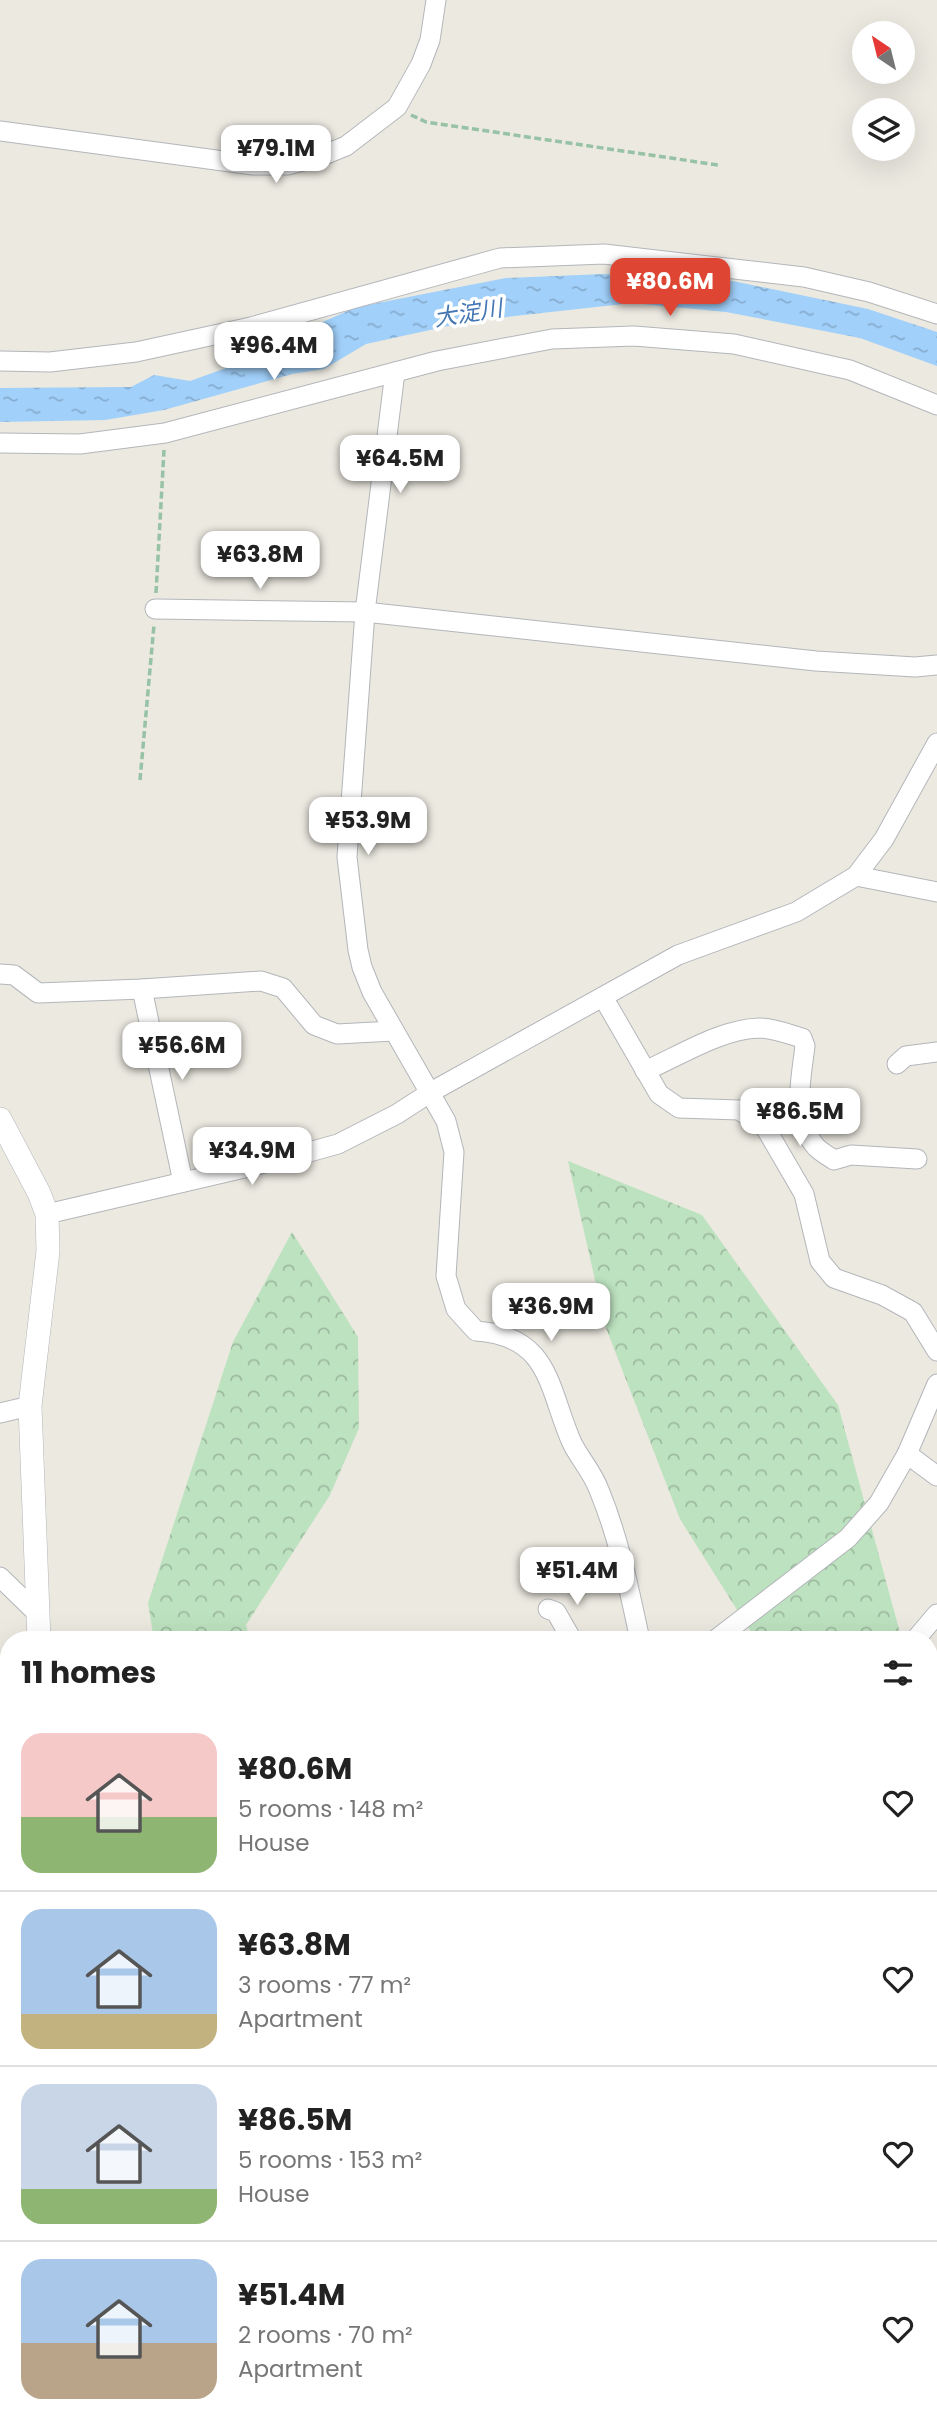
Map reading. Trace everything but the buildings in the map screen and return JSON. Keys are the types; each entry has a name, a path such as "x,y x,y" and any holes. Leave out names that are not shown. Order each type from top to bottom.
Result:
{"street":[{"path":"0,131 253,165 287,165 319,157 346,146 397,107 412,84 430,40 436,0"},
{"path":"0,361 50,362 136,352 251,327 500,258 604,254 804,277 869,292 937,314"},
{"path":"0,443 80,444 165,433 437,361 552,338 634,335 734,344 850,370 937,405"},
{"path":"394,372 365,612 348,857 358,950 372,992 446,1121 454,1152 446,1276 456,1309 476,1331 495,1332 513,1339 535,1355 553,1385 573,1444 598,1486 617,1537 638,1631"},
{"path":"155,610 365,612 816,661 915,667 937,665"},
{"path":"47,1214 338,1144 397,1114 431,1092 678,955 796,912 856,876 884,839 937,744"},
{"path":"856,876 937,892"},
{"path":"0,974 14,975 38,993 261,981 283,988 314,1025 337,1034 394,1031"},
{"path":"142,989 183,1182"},
{"path":"603,997 659,1094 679,1108 739,1110 765,1127 804,1194 820,1261 834,1278 882,1295 913,1312 937,1351"},
{"path":"645,1071 732,1032 761,1028 802,1038 805,1046 798,1102 803,1122 816,1146 834,1160 851,1155 917,1159"},
{"path":"897,1064 906,1056 937,1052"},
{"path":"0,1119 39,1193 47,1214 48,1251 30,1406 38,1631"},
{"path":"727,1631 848,1538 879,1503 907,1454 937,1384"},
{"path":"0,1413 30,1406"},
{"path":"907,1454 937,1476"},
{"path":"0,1577 37,1613"},
{"path":"548,1609 556,1612 567,1631"},
{"path":"923,1631 937,1614"}],"path":[{"path":"397,107 426,122 718,166"},
{"path":"139,780 155,610 165,433"}],"green space":[{"path":"568,1161 702,1215 838,1405 900,1631 750,1631 680,1519 606,1328"},
{"path":"292,1232 358,1337 359,1428 330,1495 246,1625 248,1631 153,1631 148,1603 233,1342"}],"water":[{"name":"大淀川","path":"603,274 733,281 868,309 937,332 937,366 860,338 726,312 632,303 471,321 366,344 324,369 292,374 164,410 105,420 0,422 0,388 131,387 154,375 190,381 282,348 290,336 357,307 506,278"}]}
